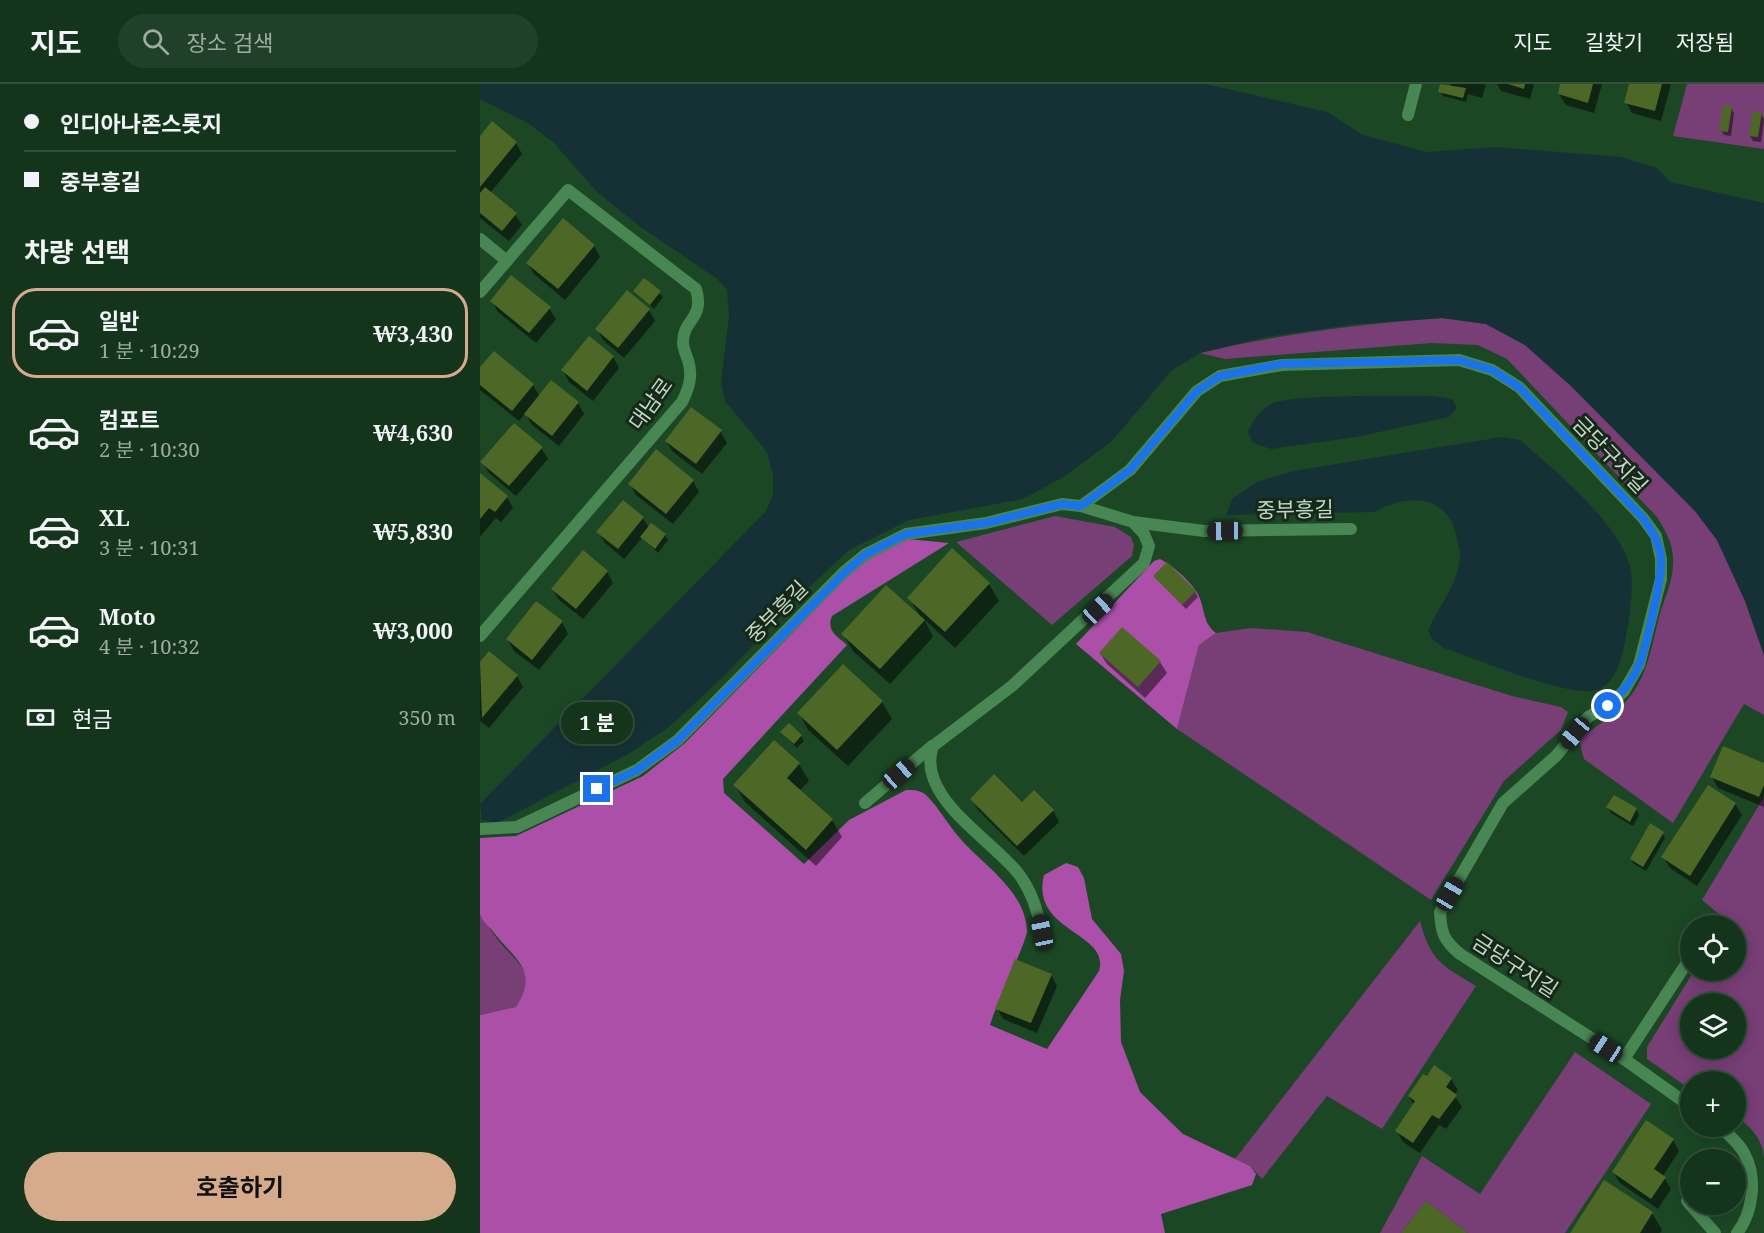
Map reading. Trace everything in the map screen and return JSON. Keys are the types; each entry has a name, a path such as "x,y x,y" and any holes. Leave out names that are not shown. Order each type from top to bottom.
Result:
{"street":[{"path":"1408,115 1416,84"},
{"name":"대남로","path":"480,292 568,190 696,289 699,308 687,327 682,342 691,369 689,386 682,402 480,636"},
{"path":"480,239 507,261"},
{"name":"금당구지길","path":"1081,506 1130,470 1197,391 1220,376 1282,364 1459,360 1492,370 1519,387 1643,518 1656,536 1661,559 1661,579 1639,665 1624,691 1608,706 1588,717 1556,756 1503,803 1440,912 1441,930 1446,943 1460,954 1624,1059 1680,1099"},
{"name":"중부흥길","path":"480,829 517,827 637,770 678,740 844,573 866,554 906,534 986,523 1062,504 1081,506 1133,522 1204,531 1351,530"},
{"path":"865,803 933,746 1012,686 1144,563 1149,546 1144,534 1133,522"},
{"path":"933,746 927,760 932,779 948,804 1017,871 1036,904 1042,932"},
{"path":"1624,1059 1680,973"},
{"path":"1729,1137 1746,1155 1751,1182 1751,1207 1737,1233"},
{"path":"1699,1215 1715,1233"}],"shaded area":[{"path":"1687,84 1764,84 1764,149 1673,136"},
{"path":"1442,318 1486,324 1525,345 1571,386 1695,511 1717,540 1745,601 1764,655 1764,715 1744,704 1673,823 1584,759 1579,740 1623,705 1643,675 1672,577 1673,556 1669,539 1657,517 1507,359 1478,345 1432,343 1225,359 1200,353 1260,340 1320,331"},
{"path":"1055,516 1115,527 1131,537 1134,545 1132,556 1052,625 956,542"},
{"path":"908,539 949,543 832,616 831,629 847,645 723,779 724,793 804,864 849,820 906,790 925,794 958,836 1011,890 1024,916 1026,937 990,1025 1047,1049 1099,971 1100,958 1094,948 1058,920 1048,909 1043,894 1044,875 1066,863 1078,867 1084,878 1092,919 1121,954 1124,971 1120,1000 1121,1042 1140,1092 1183,1134 1250,1166 1256,1174 1252,1185 1161,1214 1165,1233 480,1233 480,1015 516,1007 526,983 525,973 515,956 484,922 480,914 480,838 516,836 643,776 685,743 848,576 869,559"},
{"path":"1160,559 1175,569 1193,587 1199,597 1208,624 1216,633 1199,645 1177,729 1076,644 1154,561"},
{"path":"1251,628 1307,632 1512,696 1561,707 1568,712 1561,730 1504,781 1431,900 1177,729 1199,645 1216,633"},
{"path":"1764,797 1764,1156 1761,1144 1746,1124 1746,1071 1680,1071 1680,1082 1647,1059 1647,1047 1680,994 1680,1059 1746,1059 1746,993 1680,993 1688,981 1746,981 1746,915 1720,915 1702,900"},
{"path":"480,915 522,967 525,973 526,988 516,1007 480,1015"},
{"path":"1420,921 1429,946 1439,961 1476,986 1382,1129 1327,1096 1262,1179 1250,1166 1235,1159"},
{"path":"1575,1052 1651,1104 1565,1233 1468,1233 1426,1201 1401,1233 1380,1233 1422,1156 1480,1194"}],"water":[{"path":"480,84 1206,84 1327,112 1363,135 1427,152 1495,147 1621,157 1657,168 1670,182 1764,203 1764,655 1745,601 1717,540 1695,511 1571,386 1525,345 1486,324 1442,318 1357,324 1266,337 1200,353 1171,371 1112,441 1065,476 1023,499 909,520 849,550 802,594 723,677 669,727 630,753 497,823 482,820 480,804 766,511 773,495 773,475 767,452 725,401 721,382 729,316 727,289 716,278 639,226 596,191 553,142 526,122 480,99"},
{"path":"1349,396 1434,396 1452,399 1457,408 1449,417 1356,437 1271,449 1253,443 1248,432 1254,420 1263,410 1271,404 1282,401"},
{"path":"1502,437 1520,440 1583,498 1613,532 1630,566 1631,596 1623,651 1613,677 1599,689 1578,691 1561,688 1444,648 1432,639 1428,630 1456,577 1460,556 1453,524 1446,513 1436,506 1414,500 1387,506 1374,512 1226,515 1233,498 1257,482 1293,471"}],"building":[{"path":"1440,84 1466,88 1463,98 1438,92"},
{"path":"1508,84 1525,84 1524,89"},
{"path":"1560,84 1593,84 1588,103 1558,94"},
{"path":"1629,84 1662,84 1655,111 1624,103"},
{"path":"1723,105 1732,106 1728,132 1719,131"},
{"path":"1753,111 1762,112 1758,137 1749,136"},
{"path":"492,121 517,142 480,187 480,136"},
{"path":"485,187 517,213 502,231 480,213 480,193"},
{"path":"563,218 595,245 558,289 526,263"},
{"path":"511,275 551,307 529,333 490,301"},
{"path":"644,278 661,291 650,305 633,291"},
{"path":"627,290 650,309 618,348 595,329"},
{"path":"589,336 614,356 587,391 561,370"},
{"path":"494,351 534,384 512,411 480,385 480,367"},
{"path":"551,380 579,402 552,436 524,414"},
{"path":"691,407 722,430 696,464 665,441"},
{"path":"514,423 543,447 509,486 480,462"},
{"path":"656,449 694,480 666,514 628,484"},
{"path":"480,473 508,496 495,512 489,508 480,519"},
{"path":"623,500 644,517 618,549 596,532"},
{"path":"651,523 666,534 655,549 640,537"},
{"path":"952,548 990,583 945,632 907,598"},
{"path":"583,550 608,571 576,609 551,589"},
{"path":"1167,562 1196,591 1182,605 1153,576"},
{"path":"886,585 925,620 880,669 841,634"},
{"path":"536,601 563,621 532,660 506,639"},
{"path":"1122,627 1161,661 1138,687 1099,653"},
{"path":"489,651 518,675 482,718 480,662"},
{"path":"843,664 883,701 837,750 797,713"},
{"path":"789,723 802,735 794,744 780,732"},
{"path":"774,740 800,763 787,778 833,819 806,850 733,785"},
{"path":"1723,746 1764,763 1764,785 1759,797 1710,777"},
{"path":"994,774 1022,802 1034,790 1054,810 1017,846 970,799"},
{"path":"1708,785 1736,803 1690,876 1661,857"},
{"path":"1614,795 1637,808 1630,822 1606,807"},
{"path":"1650,823 1664,832 1643,867 1630,859"},
{"path":"1015,959 1052,974 1031,1023 995,1009"},
{"path":"1434,1065 1452,1078 1446,1087 1457,1095 1439,1119 1432,1115 1413,1143 1395,1131 1415,1101 1408,1096 1423,1074 1427,1076"},
{"path":"1646,1120 1674,1139 1654,1169 1666,1177 1651,1199 1612,1172"},
{"path":"1604,1180 1653,1212 1640,1233 1570,1233"},
{"path":"1426,1201 1468,1233 1401,1233"}],"route":[{"path":"597,789 637,770 678,740 844,573 866,554 906,534 986,523 1062,504 1081,506 1130,470 1197,391 1220,376 1282,364 1459,360 1492,370 1519,387 1643,518 1656,536 1661,559 1661,579 1639,665 1624,691 1608,706"}]}
